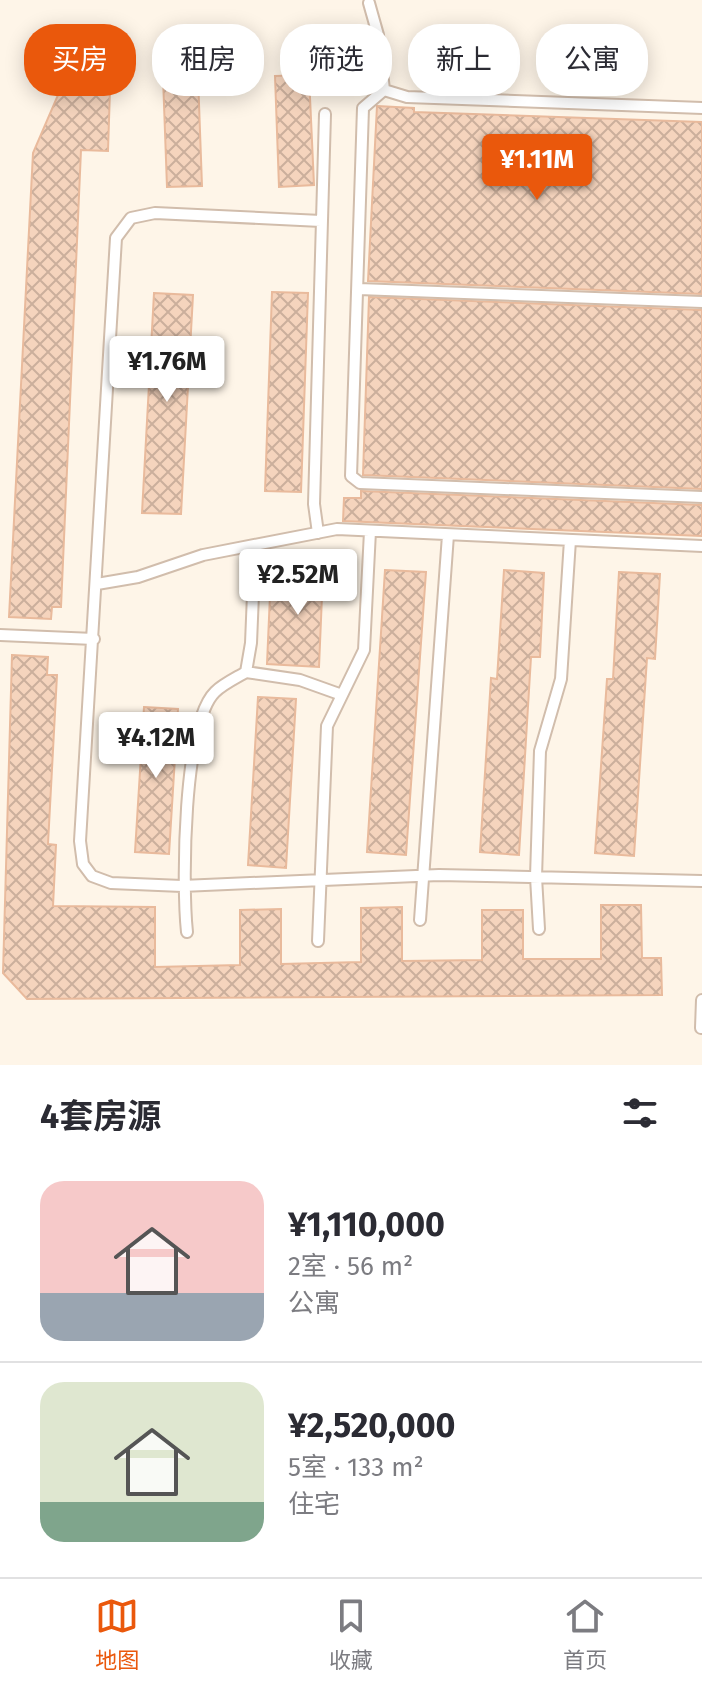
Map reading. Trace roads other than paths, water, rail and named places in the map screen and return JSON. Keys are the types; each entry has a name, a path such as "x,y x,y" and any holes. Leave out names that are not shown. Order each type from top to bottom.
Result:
{"lane":[{"path":"369,3 375,24"},
{"path":"392,92 407,97 702,108"},
{"path":"377,96 363,108 351,476 360,483 702,497"},
{"path":"318,533 314,504 325,114"},
{"path":"321,221 155,213 131,218 116,238 80,841 83,864 92,876 111,883 182,886 439,875 702,881"},
{"path":"359,289 702,302"},
{"path":"97,584 138,577 203,555 337,529 702,546"},
{"path":"318,941 327,726 364,650 370,531"},
{"path":"420,920 448,535"},
{"path":"539,929 536,877 540,751 561,679 570,540"},
{"path":"246,672 251,643 255,545"},
{"path":"0,635 94,639"},
{"path":"187,932 182,886 198,722 214,693 246,672 300,680 342,695"},
{"path":"701,1028 702,1000"}]}
